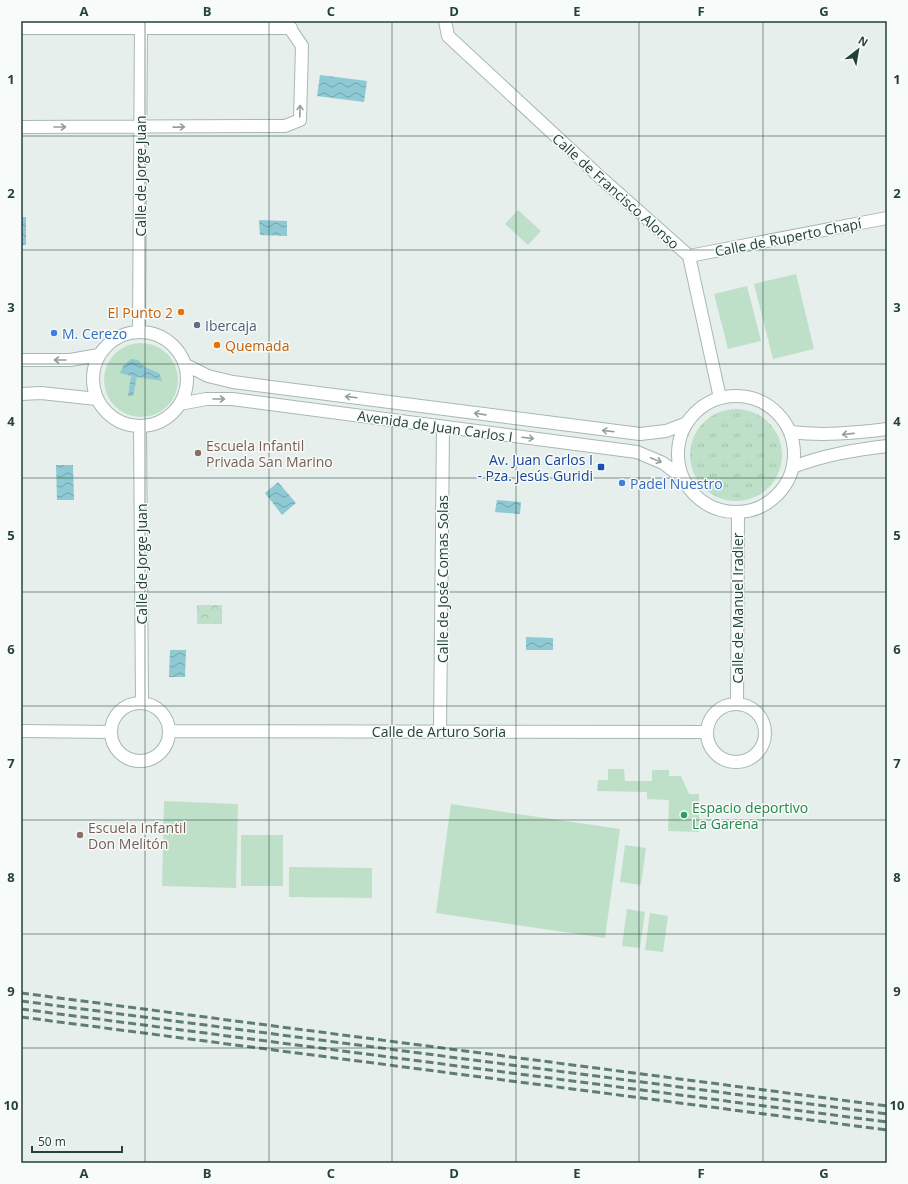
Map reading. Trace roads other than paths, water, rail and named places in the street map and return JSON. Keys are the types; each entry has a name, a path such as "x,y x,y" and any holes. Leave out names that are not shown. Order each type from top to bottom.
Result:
{"street":[{"name":"Calle de Francisco Alonso","path":"445,21 448,36 600,177 689,256 720,398"},
{"path":"21,28 141,24 288,25 302,46 300,120 285,126 21,127"},
{"name":"Calle de Jorge Juan","path":"139,331 141,24"},
{"name":"Calle de Ruperto Chapí","path":"689,256 887,218"},
{"path":"139,331 154,334 168,340 179,351 186,365 188,379 186,392 180,404 170,416 156,424 140,426 127,424 115,419 105,410 97,399 93,384 94,369 99,356 114,340 123,335 139,331"},
{"path":"21,360 70,360 99,356"},
{"name":"Avenida de Juan Carlos I","path":"186,365 208,376 233,382 640,434 666,431 688,423"},
{"path":"21,394 41,393 97,399"},
{"path":"737,396 754,399 769,406 782,418 790,432 794,450 793,467 786,486 772,500 757,509 738,512 721,510 705,503 693,493 683,478 678,458 680,441 688,423 701,408 720,398 737,396"},
{"name":"Avenida de Juan Carlos I","path":"180,404 206,399 232,399 637,452 663,463 683,478"},
{"name":"Calle de Jorge Juan","path":"140,426 142,702"},
{"name":"Calle de José Comas Solas","path":"440,731 443,427"},
{"path":"790,432 816,435 843,434 887,429"},
{"path":"793,467 819,458 846,452 887,446"},
{"name":"Calle de Manuel Iradier","path":"737,704 738,512"},
{"path":"142,702 158,708 166,719 170,731 169,741 165,749 158,756 141,762 132,760 116,750 112,741 111,732 112,723 116,714 128,706 142,702"},
{"path":"737,704 746,706 755,711 763,723 764,738 761,747 754,755 746,760 736,761 727,760 712,749 708,741 707,732 709,723 720,709 728,705 737,704"},
{"path":"21,731 111,732"},
{"name":"Calle de Arturo Soria","path":"170,731 707,732"}],"water":[{"path":"320,75 367,81 364,102 317,96"},
{"path":"21,217 26,217 26,245 21,245"},
{"path":"259,220 287,221 287,236 260,235"},
{"path":"131,359 138,360 145,367 159,373 162,381 137,377 133,396 128,396 131,376 120,373 123,366"},
{"path":"56,465 73,465 74,500 57,500"},
{"path":"278,482 296,503 282,515 265,493"},
{"path":"497,500 521,502 520,514 495,512"},
{"path":"526,637 553,638 553,650 526,650"},
{"path":"170,650 186,650 185,677 169,677"}],"railway":[{"path":"21,993 887,1106"},
{"path":"21,1001 887,1114"},
{"path":"21,1009 887,1122"},
{"path":"21,1017 887,1130"}],"place":[{"name":"El Punto 2","path":"181,312"},
{"name":"Ibercaja","path":"197,325"},
{"name":"M. Cerezo","path":"54,333"},
{"name":"Quemada","path":"217,345"},
{"name":"Escuela Infantil Privada San Marino","path":"198,453"},
{"name":"Av. Juan Carlos I - Pza. Jesús Guridi","path":"601,467"},
{"name":"Padel Nuestro","path":"622,483"},
{"name":"Espacio deportivo La Garena","path":"684,815"},
{"name":"Escuela Infantil Don Melitón","path":"80,835"}]}
